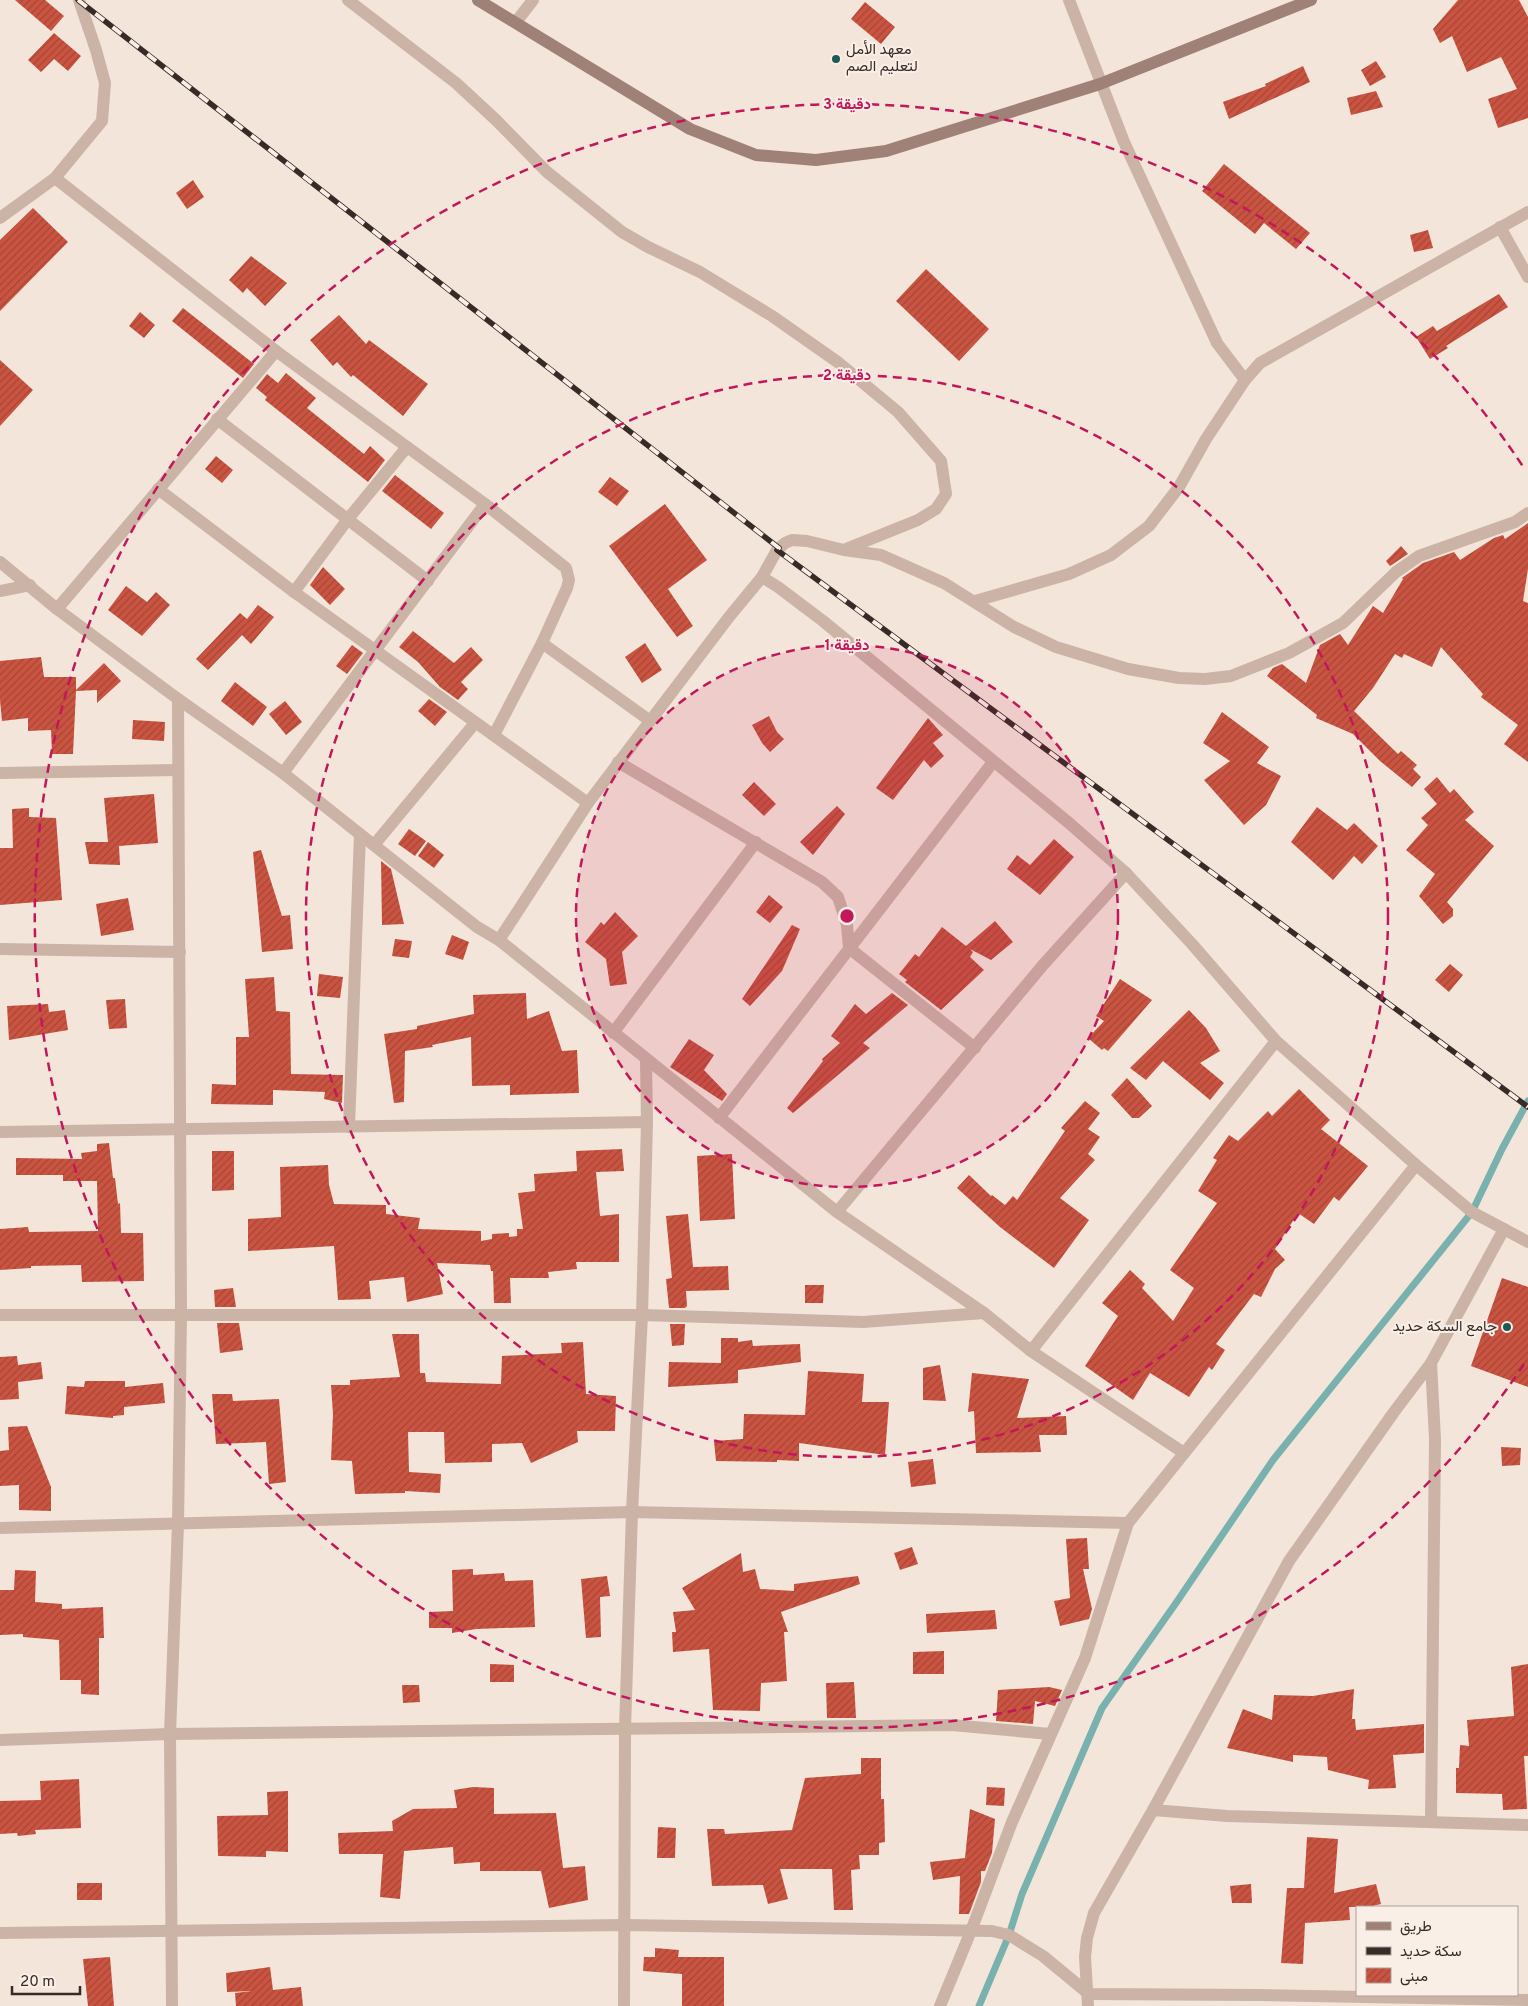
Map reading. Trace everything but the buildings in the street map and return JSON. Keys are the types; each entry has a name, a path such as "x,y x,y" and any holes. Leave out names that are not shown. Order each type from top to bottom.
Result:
{"main road":[{"path":"478,0 690,129 756,155 816,160 886,151 1100,84 1311,0"}],"street":[{"path":"0,218 55,178 102,121 105,83 79,0"},
{"path":"348,0 456,83 496,120 547,172 622,232 700,272 772,316 839,363 898,412 941,460 946,494 936,509 918,520 844,550"},
{"path":"516,22 533,0"},
{"path":"1069,0 1124,142 1217,343 1245,380"},
{"path":"55,178 276,351 485,504 566,568 569,574 567,588 542,643 494,735"},
{"path":"975,601 1070,574 1111,555 1148,526 1179,487 1206,439 1245,380 1260,364 1275,353 1528,212"},
{"path":"1500,227 1528,277"},
{"path":"57,608 276,351"},
{"path":"217,419 428,581"},
{"path":"294,592 348,519 407,447"},
{"path":"158,489 294,592 588,803"},
{"path":"283,773 485,504"},
{"path":"499,940 588,803 618,762 729,617 762,578 776,550 792,540 807,540 844,550 881,555 944,583 1014,627 1056,647 1128,669 1179,678 1205,679 1231,676 1289,654 1342,623 1396,572 1419,556 1515,522 1528,513"},
{"path":"0,562 57,608 178,699 283,773 477,927 499,940 837,1212 984,1313 1031,1351 1184,1453"},
{"path":"762,578 778,587 824,621 1069,823 1126,873 1192,944 1276,1041 1472,1212 1528,1242"},
{"path":"0,590 30,585"},
{"path":"542,643 649,720"},
{"path":"172,2006 173,1930 170,1734 178,1524 181,1316 178,699"},
{"path":"374,846 475,723"},
{"path":"618,762 810,874 838,896 847,925 849,948 975,1048"},
{"path":"719,1118 993,762"},
{"path":"0,772 178,770"},
{"path":"349,1127 360,834"},
{"path":"613,1033 756,842"},
{"path":"837,1212 1043,965 1126,873"},
{"path":"0,949 180,952"},
{"path":"1031,1351 1276,1041"},
{"path":"624,2006 625,1728 632,1512 642,1315 647,1122 646,1060"},
{"path":"0,1132 647,1122"},
{"path":"940,2006 972,1931 1012,1822 1085,1658 1128,1523 1416,1165"},
{"path":"1089,2000 1085,1957 1086,1938 1094,1913 1153,1810 1289,1561 1394,1412 1431,1363 1504,1229"},
{"path":"0,1314 181,1316 642,1315 862,1322 984,1313"},
{"path":"1431,1363 1435,1439 1431,1822"},
{"path":"0,1528 632,1512 1128,1523"},
{"path":"0,1740 170,1734 952,1725 1050,1734"},
{"path":"1153,1810 1227,1816 1528,1825"},
{"path":"0,1932 625,1925 992,1931 1009,1935 1043,1956 1089,2000 1426,2002 1528,2000"}],"waterway":[{"path":"979,2006 1009,1935 1022,1894 1102,1708 1273,1460 1472,1212 1502,1149 1528,1101"}],"railway":[{"path":"78,0 779,548 777,550 1528,1107"}],"place":[{"name":"معهد الأمل لتعليم الصم","path":"836,59"},
{"name":"جامع السكة حديد","path":"1507,1327"}]}
